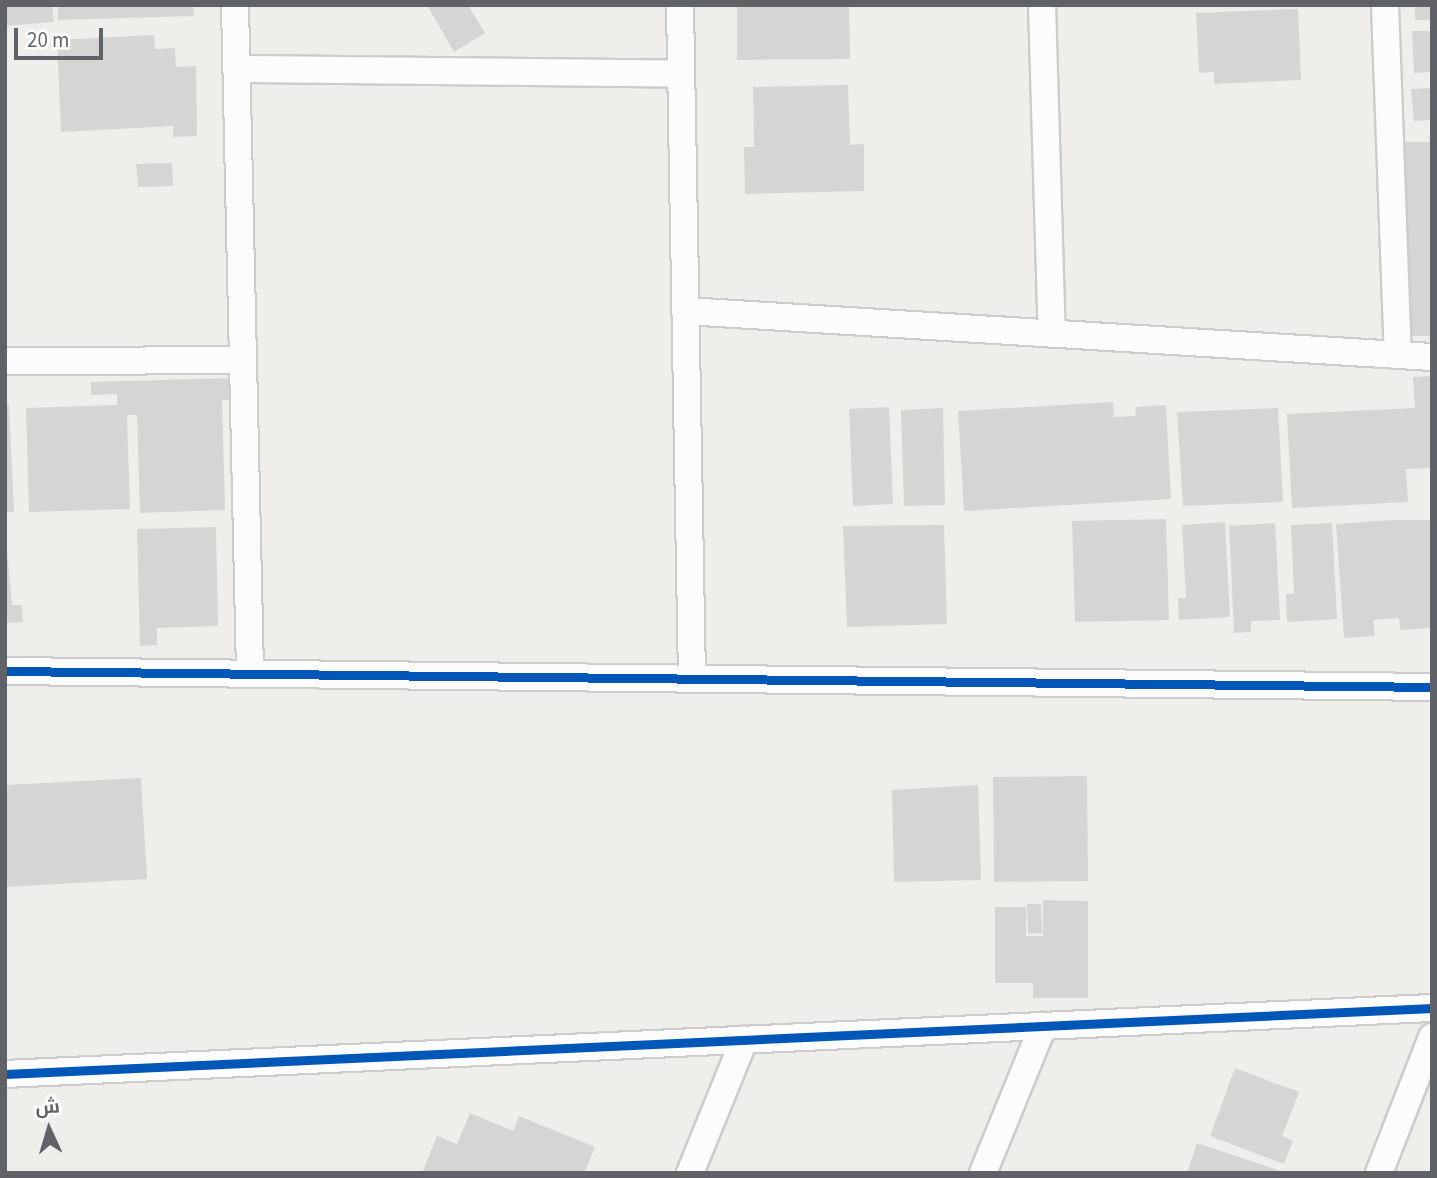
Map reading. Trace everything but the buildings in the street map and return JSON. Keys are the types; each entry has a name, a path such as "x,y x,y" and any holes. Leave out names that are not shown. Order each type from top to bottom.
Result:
{"street":[{"path":"235,5 250,673"},
{"path":"680,5 692,678"},
{"path":"1042,5 1052,334"},
{"path":"1385,5 1398,355"},
{"path":"237,69 681,74"},
{"path":"686,311 1432,357"},
{"path":"5,361 243,360"},
{"path":"5,670 1432,687"},
{"path":"5,1074 1432,1008"},
{"path":"983,1173 1043,1026"},
{"path":"1378,1173 1432,1037"},
{"path":"690,1173 744,1040"}],"cycle path":[{"path":"5,671 1432,687"},
{"path":"5,1074 1432,1008"}]}
